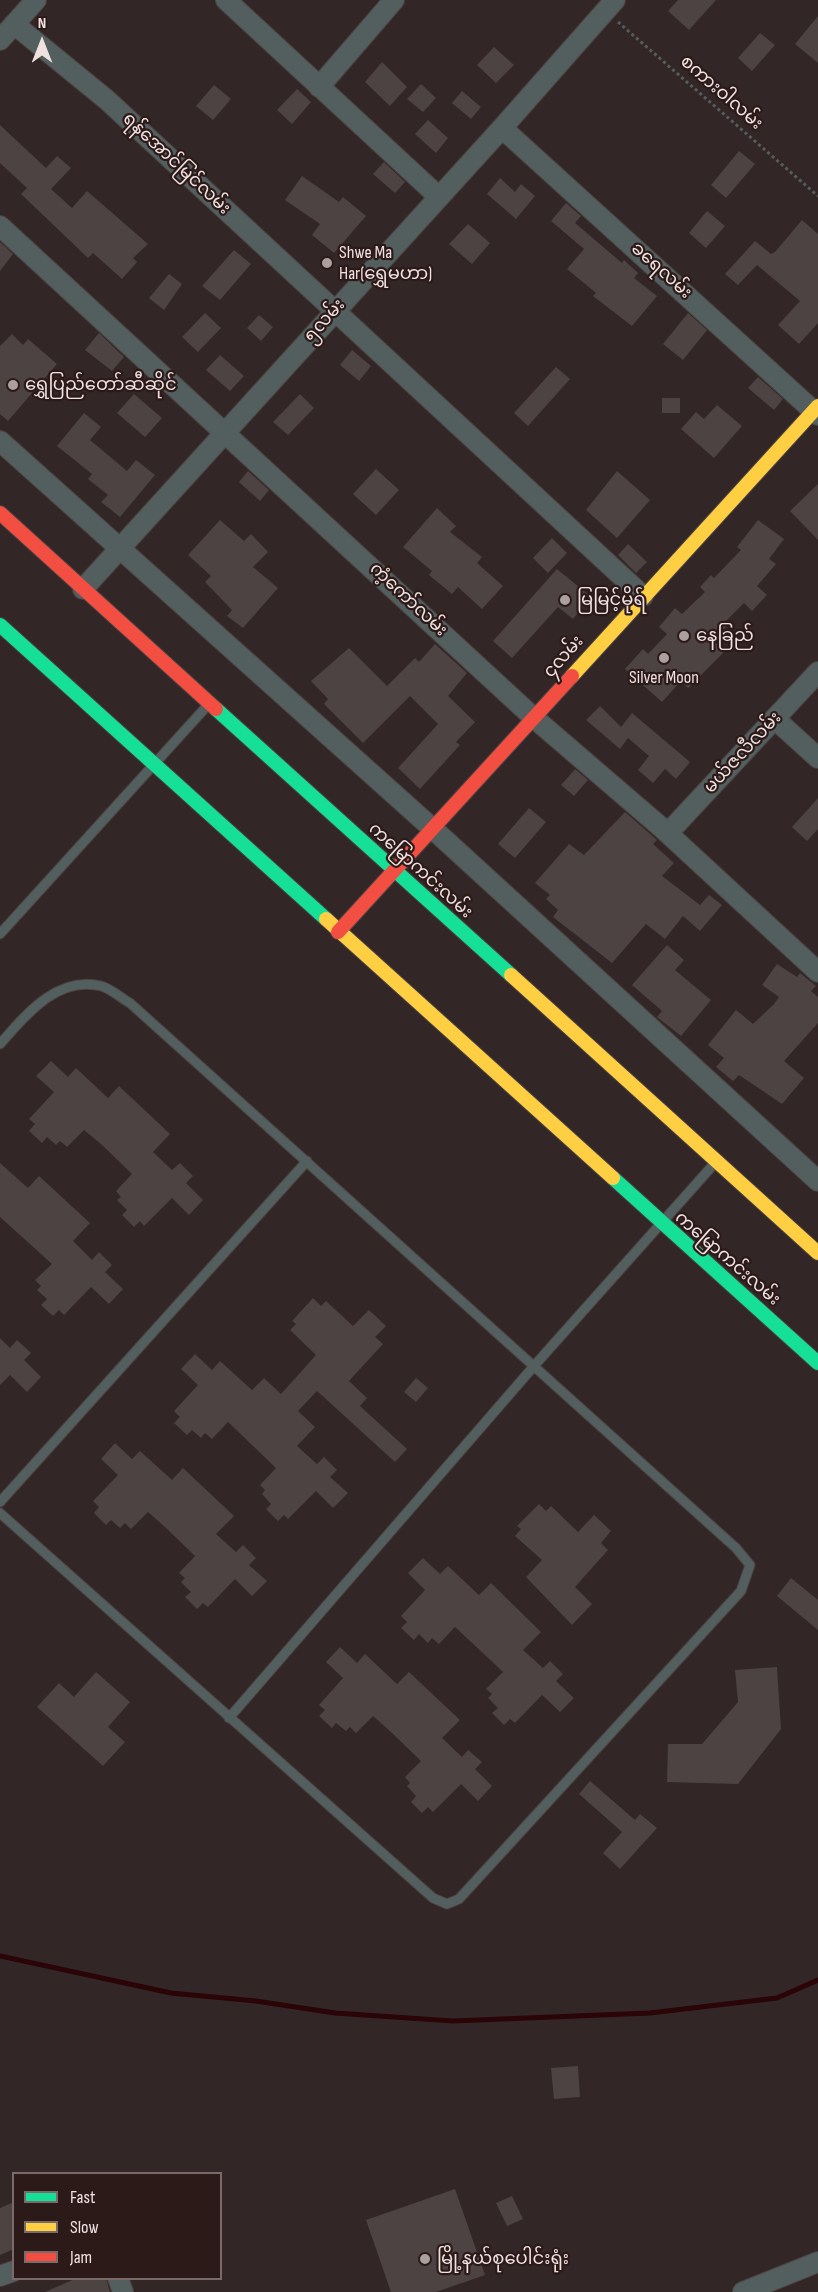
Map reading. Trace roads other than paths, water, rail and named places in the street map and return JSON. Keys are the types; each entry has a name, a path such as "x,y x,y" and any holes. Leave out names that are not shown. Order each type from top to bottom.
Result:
{"main road":[{"name":"၄လမ်း","path":"338,932 643,596 816,411"},
{"name":"ကမြောကင်းလမ်း","path":"0,513 818,1253"},
{"name":"ကမြောကင်းလမ်း","path":"0,625 660,1224 818,1363"}],"street":[{"path":"0,40 36,0"},
{"path":"226,0 439,197"},
{"path":"319,87 394,0"},
{"name":"၅လမ်း","path":"83,589 610,6"},
{"name":"ရန်အောင်မြင်လမ်း","path":"14,24 107,100 643,596"},
{"name":"ခရေလမ်း","path":"502,128 816,411"},
{"name":"ကံ့ကော်လမ်း","path":"0,226 534,718 668,833 818,972"},
{"path":"0,441 433,828 818,1181"},
{"name":"မယ်ဇလီလမ်း","path":"668,833 818,672"},
{"path":"775,719 818,758"},
{"path":"743,2292 818,2262"}],"lane":[{"path":"0,934 209,704"},
{"path":"0,1044 35,1005 71,986 101,986 130,1003 736,1548 750,1565 741,1591 459,1899 447,1904 433,1898 0,1513"},
{"path":"0,1502 307,1161"},
{"path":"229,1718 534,1366 716,1162"}],"waterway":[{"path":"0,1956 171,1993 256,2001 335,2013 453,2021 650,2013 777,1998 818,1980"}],"place":[{"name":"Shwe Ma Har(‌‌ရွှေမဟာ)","path":"327,263"},
{"name":"ရွှေပြည်တော်ဆီဆိုင်","path":"13,385"},
{"name":"မြမြင့်မိုရ်","path":"565,600"},
{"name":"နေခြည်","path":"684,636"},
{"name":"Silver Moon","path":"664,658"},
{"name":"မြို့နယ်စုပေါင်းရုံး","path":"425,2259"}]}
